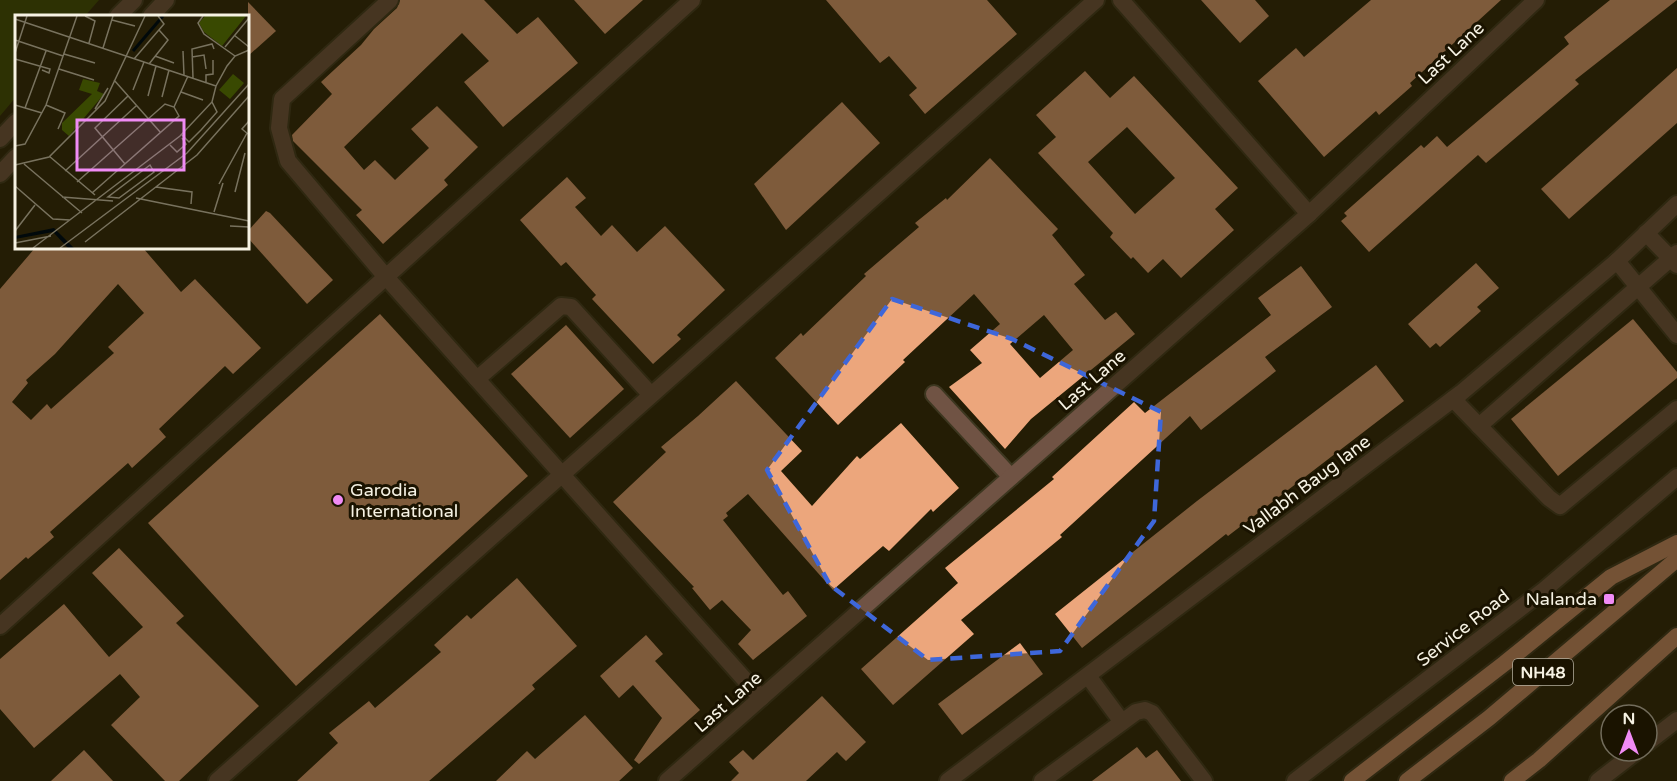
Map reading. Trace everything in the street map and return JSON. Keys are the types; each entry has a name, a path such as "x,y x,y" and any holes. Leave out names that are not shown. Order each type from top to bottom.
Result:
{"highway":[{"path":"1352,781 1505,663 1611,577 1677,543"},
{"name":"NH48","path":"1407,781 1489,718 1677,560"},
{"path":"1512,781 1539,760 1677,636"}],"street":[{"path":"119,15 134,0"},
{"path":"152,15 166,0"},
{"path":"390,0 282,99 279,128 288,161 386,277 761,698"},
{"path":"0,626 692,0"},
{"path":"217,781 1096,0"},
{"path":"1121,0 1309,214"},
{"name":"Last Lane","path":"667,781 1309,214 1536,0"},
{"path":"0,140 15,123"},
{"path":"0,174 15,158"},
{"name":"Vallabh Baug lane","path":"948,781 1453,399 1617,261 1677,204"},
{"path":"1479,426 1638,285 1675,259 1646,233"},
{"path":"1617,261 1677,335"},
{"path":"477,379 561,306 567,305 572,307 651,395"},
{"path":"934,394 1011,477"},
{"path":"1453,399 1549,498 1560,506 1677,409"},
{"name":"Service Road","path":"1295,781 1544,590 1677,477"},
{"path":"1088,676 1122,722"},
{"path":"1042,781 1136,712 1145,710 1152,712 1204,781"},
{"path":"1659,734 1677,720"},
{"path":"1598,781 1621,763"}],"highlighted area":[{"path":"892,299 1012,339 1161,412 1154,521 1060,651 928,660 830,585 767,470"}],"green space":[{"path":"0,0 99,0 86,15 15,15 15,98 0,116"}],"building":[{"path":"400,0 484,0 517,34 538,17 578,63 503,127 464,82 489,61 462,33 344,147 364,170 375,160 395,180 429,148 411,129 437,106 478,147 444,180 448,185 383,244 356,215 362,210 293,141 292,135 332,94 321,82 397,8"},
{"path":"574,0 643,0 605,34"},
{"path":"826,0 987,0 1017,34 925,114 909,95 917,88 889,56 880,63"},
{"path":"1201,0 1255,0 1269,16 1240,43"},
{"path":"1371,0 1501,0 1410,83 1412,86 1379,115 1376,111 1324,157 1258,81 1296,48 1304,57"},
{"path":"1610,0 1677,0 1575,80 1579,84 1486,163 1478,155 1369,252 1341,221 1347,216 1344,213 1421,145 1424,148 1437,136 1447,147 1569,44 1564,37"},
{"path":"248,2 276,31 249,55 249,15"},
{"path":"1677,68 1677,123 1569,219 1541,189"},
{"path":"1085,71 1110,98 1134,76 1238,188 1215,209 1234,230 1181,278 1163,259 1148,273 1110,237 1113,233 1038,153 1056,137 1036,115","holes":["1127,127 1175,178 1135,214 1088,162"]},
{"path":"842,102 880,143 786,230 754,184"},
{"path":"990,158 1058,229 1052,235 1085,275 1074,284 1105,320 1116,312 1135,334 1031,419 1005,449 949,387 982,363 970,350 1000,324 974,294 838,425 775,358 801,333 803,336 866,276 864,274 919,227 915,223 946,198 947,200","holes":["1044,315 1073,350 1040,378 1010,344"]},
{"path":"567,177 586,198 575,207 601,236 612,225 637,252 665,226 725,290 677,335 681,339 653,364 592,299 596,295 566,262 561,266 520,220"},
{"path":"266,211 270,213 333,280 307,304 249,239 249,230"},
{"path":"34,249 144,249 181,292 195,279 261,348 233,374 225,366 159,429 166,437 132,468 128,463 50,532 54,537 0,580 0,289","holes":["118,284 144,313 108,347 114,353 51,409 47,404 31,420 12,402 28,383 26,380 55,354"]},
{"path":"1476,263 1499,288 1477,307 1481,311 1440,347 1436,343 1430,348 1408,324"},
{"path":"1301,266 1332,307 1265,357 1276,371 1201,430 1190,416 1060,535 1062,537 961,620 974,634 893,705 861,669 958,583 945,568 1054,479 1052,477 1134,402 1145,413 1271,315 1258,298"},
{"name":"Garodia International","path":"380,314 528,476 296,686 148,523"},
{"path":"1633,319 1677,372 1677,378 1558,476 1511,419"},
{"path":"566,325 624,389 570,438 511,374"},
{"path":"1376,365 1404,401 1228,536 1226,534 1082,648 1055,614 1197,501"},
{"path":"736,381 802,451 781,471 812,506 857,456 860,459 901,423 959,488 933,512 931,509 889,551 883,546 833,590 748,494 726,513 728,516 723,520 783,595 788,591 807,616 753,660 738,644 751,630 722,600 710,610 692,588 694,587 613,502 666,452 661,447"},
{"path":"119,548 184,616 176,623 259,706 179,781 165,781 111,725 140,697 120,674 34,748 0,709 0,659 64,604 109,657 143,627 92,573"},
{"path":"517,578 577,646 532,685 535,689 429,781 297,781 338,743 329,733 369,701 375,708 441,652 434,645 467,615 471,619"},
{"path":"646,635 663,654 655,661 700,710 639,764 634,760 662,718 633,685 619,698 600,676"},
{"path":"1020,643 1043,674 962,735 938,704"},
{"path":"822,696 866,742 846,761 837,752 806,781 731,781 739,773 729,762 743,750 753,760"},
{"path":"585,715 633,768 619,781 496,781 527,751 535,759"},
{"path":"1137,747 1146,758 1157,750 1181,781 1092,781"},
{"path":"84,750 113,781 51,781"}],"place":[{"name":"Garodia International","path":"338,500"},
{"name":"Nalanda","path":"1609,599"}]}
